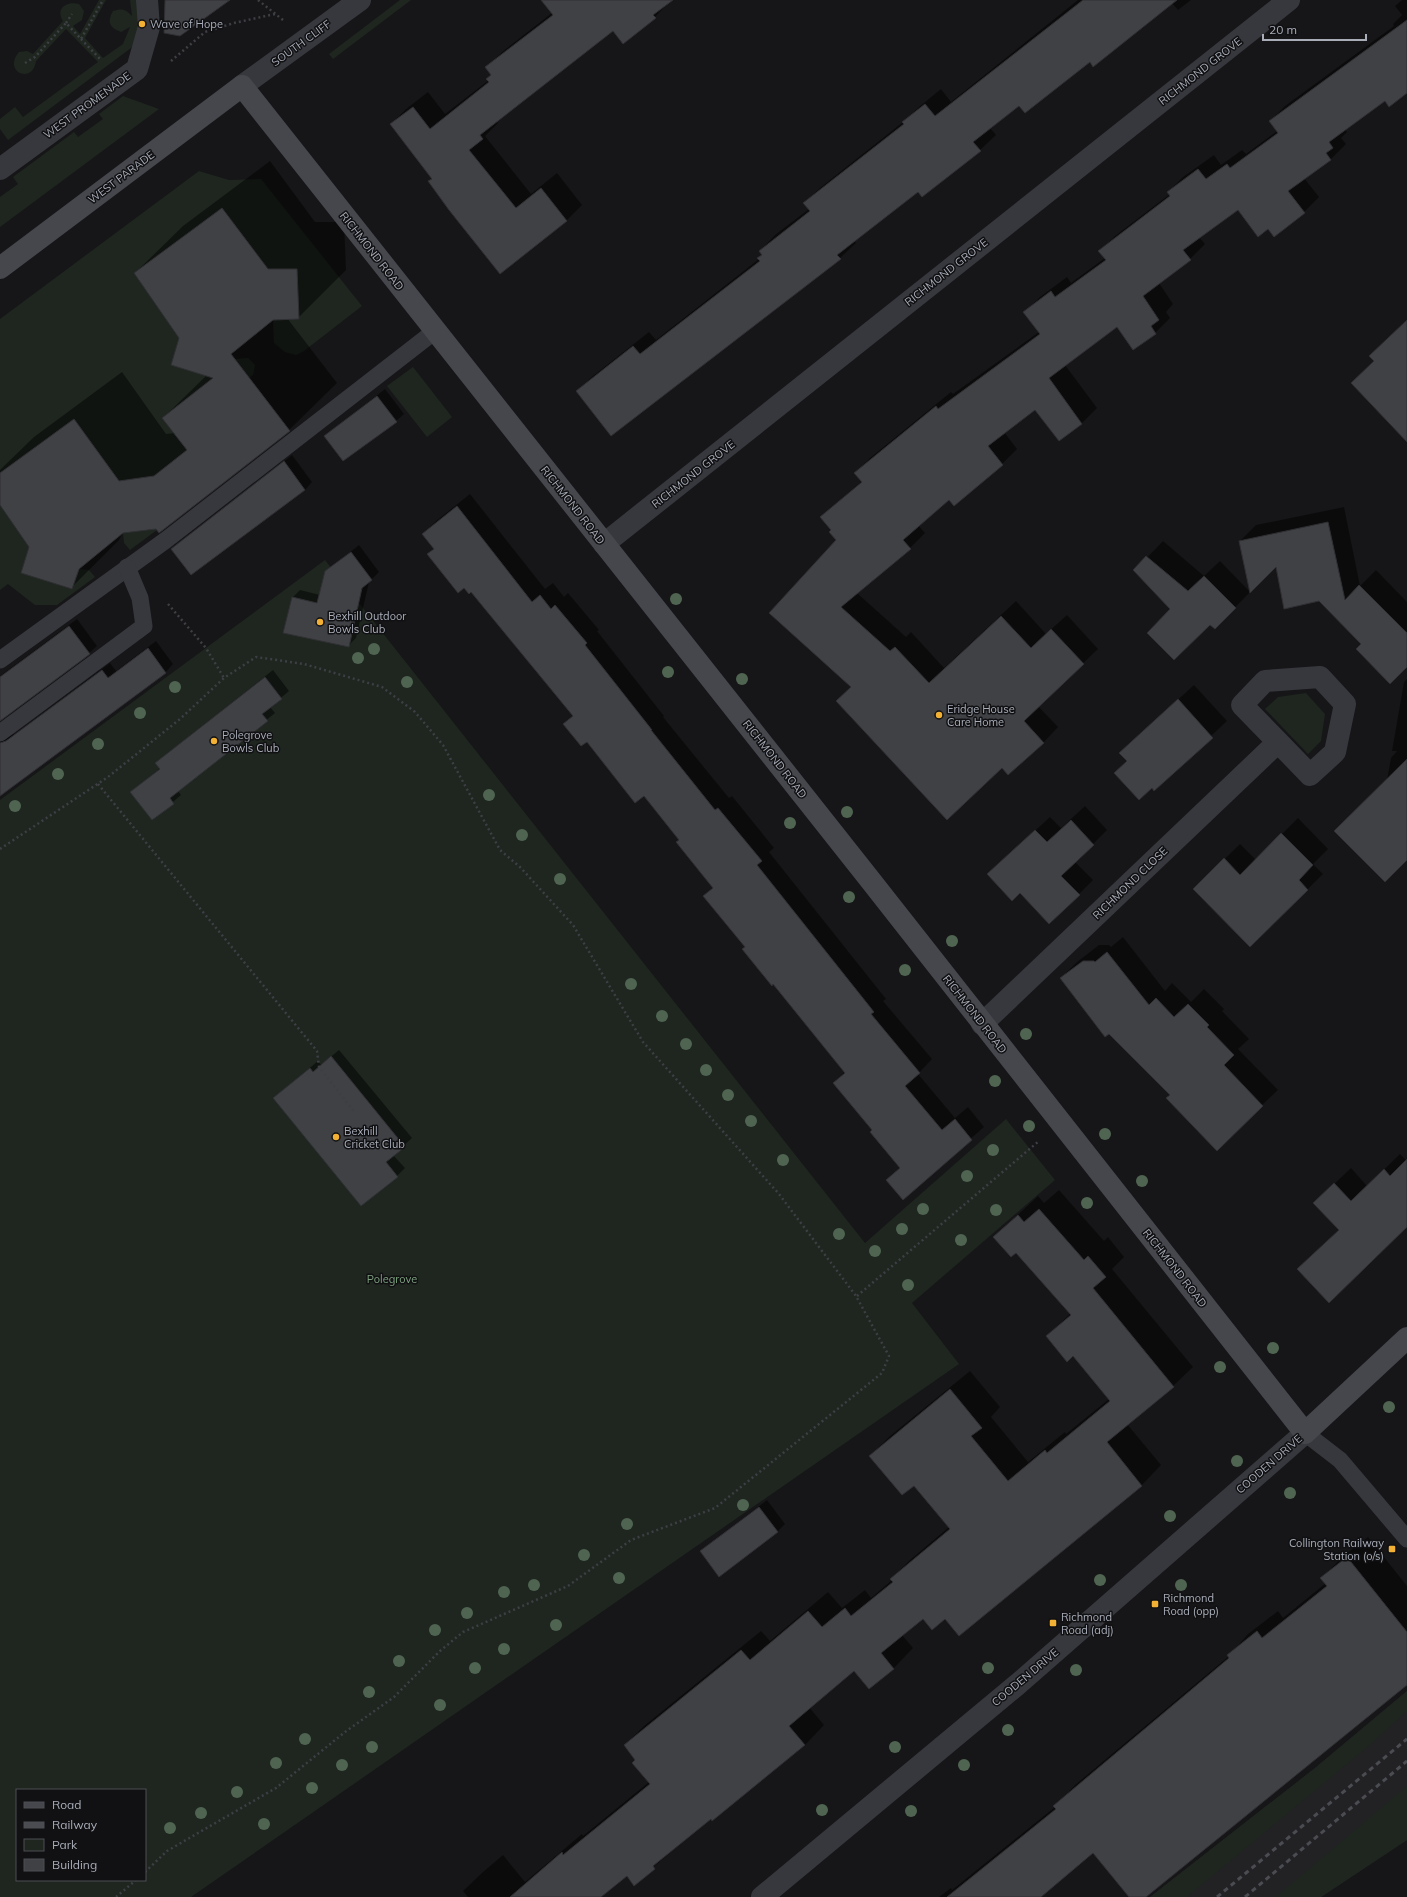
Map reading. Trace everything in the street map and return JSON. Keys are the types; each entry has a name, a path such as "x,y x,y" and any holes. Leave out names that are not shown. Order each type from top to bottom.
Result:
{"main road":[{"name":"WEST PARADE","path":"0,268 242,86"},
{"name":"RICHMOND ROAD","path":"242,86 1305,1433"},
{"name":"COODEN DRIVE","path":"1305,1433 1407,1338"}],"street":[{"name":"WEST PROMENADE","path":"0,169 137,69 149,27 147,0"},
{"name":"SOUTH CLIFF","path":"242,86 360,0"},
{"name":"RICHMOND GROVE","path":"604,544 1289,0"},
{"path":"1320,677 1345,704 1335,752 1310,775 1278,742 1242,705 1266,680 1320,677"},
{"name":"RICHMOND CLOSE","path":"982,1024 1278,742"},
{"name":"COODEN DRIVE","path":"762,1897 1018,1684 1305,1433"}],"lane":[{"path":"0,660 166,540 435,331"},
{"path":"0,733 144,626 140,598 128,567"},
{"path":"1305,1433 1340,1460 1407,1539"}],"path":[{"path":"66,24 81,39 103,0"},
{"path":"166,65 204,32 234,23 275,14 258,0"},
{"path":"25,63 35,57 66,24 72,14"},
{"path":"169,604 206,648 224,678"},
{"path":"0,849 98,784 180,719 224,678 256,657 304,664 382,687 415,712 443,745 500,850 520,867 573,925 643,1042 779,1194 856,1296 889,1356 882,1373 715,1508 631,1540 568,1586 463,1632 440,1651 394,1697 345,1732 276,1788 167,1852 146,1871"},
{"path":"98,784 317,1051 319,1067 355,1113"},
{"path":"856,1296 1061,1123"},
{"path":"116,1897 135,1881"}],"shaded area":[{"path":"1407,1691 1407,1840 1321,1897 1150,1897 1315,1768"}],"green space":[{"path":"99,0 106,0 85,38 103,58 123,44 130,27 121,32 114,28 110,24 110,18 113,11 124,10 132,16 130,0 142,0 138,37 131,48 8,140 0,129 0,119 15,107 23,117 98,62 66,29 36,61 34,68 30,73 20,73 16,70 14,65 15,59 19,52 27,51 33,54 63,21 60,12 61,9 70,4 79,4 84,11 82,20 73,26 80,34"},
{"path":"400,0 411,0 333,59 329,54"},
{"path":"123,96 159,109 0,227 0,197 18,184 13,177 74,132 78,137 103,119 99,114"},
{"path":"199,171 229,180 261,179 362,306 304,351 296,355 285,352 274,343 268,269 222,208 134,273 179,338 171,365 248,358 255,365 253,375 241,384 223,384 191,395 162,418 187,450 161,527 130,550 124,543 123,533 150,530 149,477 119,481 0,473 0,319"},
{"path":"413,367 452,417 427,437 387,386"},
{"path":"0,505 29,547 21,573 71,589 79,569 89,570 95,577 57,605 35,605 8,584 0,590"},
{"name":"Polegrove","path":"325,560 865,1243 1006,1119 1055,1180 912,1303 959,1364 191,1897 0,1897 0,800"},
{"path":"1306,693 1325,714 1321,741 1308,754 1265,709 1278,697"},
{"path":"1407,1691 1407,1711 1371,1744 1187,1897 1150,1897 1315,1768"},
{"path":"1407,1786 1407,1840 1321,1897 1276,1897"}],"building":[{"path":"165,0 230,0 180,36 164,33"},
{"path":"541,0 673,0 653,15 656,18 623,44 613,31 480,135 483,139 469,150 516,208 541,188 567,221 500,274 449,210 428,181 432,179 390,124 413,107 430,129 489,82 486,79 491,75 485,67 553,15"},
{"path":"1083,0 1177,0 1093,67 1090,62 1025,113 1019,106 973,142 981,151 922,197 918,192 837,255 841,259 611,436 576,391 633,346 640,354 760,261 757,258 762,255 759,251 810,211 803,203 904,124 902,122 925,104 935,116"},
{"path":"1407,20 1407,93 1389,107 1385,101 1329,142 1333,148 1326,153 1331,160 1288,191 1305,213 1274,237 1268,229 1258,237 1238,210 1183,250 1191,260 1143,296 1159,320 1151,326 1156,334 1133,350 1117,327 1049,378 1082,424 1059,441 1035,410 988,446 1003,465 954,506 949,500 903,540 911,549 841,607 890,651 895,647 929,683 1001,616 1031,648 1051,629 1084,664 1024,721 1044,743 1008,775 1002,768 947,820 836,701 851,687 769,613 836,540 829,532 831,530 820,517 862,482 854,473 936,406 938,409 1040,334 1023,312 1051,291 1055,297 1106,260 1098,251 1170,196 1167,192 1198,169 1206,179 1227,164 1230,168 1278,133 1269,121"},
{"path":"222,208 268,269 297,269 299,319 273,320 231,354 290,431 159,533 156,529 123,533 79,569 72,589 21,573 29,547 0,505 0,473 74,419 119,481 154,476 187,450 162,418 213,378 171,365 179,338 134,273"},
{"path":"1407,320 1407,442 1351,383 1374,361 1369,356"},
{"path":"377,396 397,422 343,461 324,436"},
{"path":"284,461 305,490 191,575 171,549"},
{"path":"457,506 532,602 540,595 551,609 555,605 587,643 585,645 715,810 718,808 762,861 757,865 874,1012 871,1014 920,1073 905,1086 942,1130 955,1119 972,1140 903,1200 886,1180 900,1168 870,1132 872,1130 833,1083 845,1073 773,984 772,986 742,949 745,947 703,896 713,888 676,842 679,840 644,796 635,803 587,742 581,746 563,724 573,716 471,592 469,594 464,588 458,593 427,554 434,549 422,534"},
{"path":"1328,522 1345,600 1359,585 1407,633 1407,667 1390,684 1356,649 1361,644 1319,601 1284,609 1276,567 1250,593 1239,541"},
{"name":"Bexhill Outdoor Bowls Club","path":"351,552 372,580 362,588 349,647 283,633 292,597 317,603 325,571"},
{"path":"1146,556 1188,591 1204,576 1236,608 1215,629 1210,625 1174,660 1147,633 1170,609 1133,570"},
{"path":"69,626 90,654 0,721 0,677"},
{"path":"148,648 166,673 0,796 0,743 6,741 102,670 108,678"},
{"name":"Polegrove Bowls Club","path":"265,677 282,699 262,714 268,721 170,798 174,804 152,820 130,792 160,769 155,763"},
{"path":"1178,699 1213,738 1154,791 1152,788 1139,800 1114,773 1127,761 1119,753"},
{"path":"1407,759 1407,860 1385,882 1334,831"},
{"path":"1071,820 1094,845 1061,876 1080,895 1049,924 1020,893 1012,901 987,874 1035,830 1047,842"},
{"path":"1281,833 1313,865 1299,880 1308,890 1250,947 1193,889 1224,858 1240,875"},
{"path":"1107,952 1149,1005 1156,998 1174,1017 1188,1004 1209,1025 1207,1027 1234,1055 1224,1065 1263,1106 1217,1151 1166,1098 1170,1095 1109,1034 1105,1037 1060,978 1083,961 1095,962"},
{"name":"Bexhill Cricket Club","path":"331,1056 405,1147 386,1162 398,1177 361,1206 273,1098 310,1068 313,1072"},
{"path":"1407,1159 1407,1227 1329,1303 1297,1269 1339,1230 1313,1203 1334,1183 1351,1201 1384,1169 1390,1176"},
{"path":"1039,1209 1084,1260 1088,1256 1106,1277 1093,1288 1174,1387 1107,1442 1142,1486 959,1636 945,1619 932,1630 923,1619 881,1653 894,1669 869,1689 854,1671 789,1726 805,1745 712,1821 711,1819 653,1866 655,1869 634,1886 627,1876 601,1897 510,1897 562,1852 563,1855 650,1784 632,1763 635,1760 624,1745 741,1650 750,1660 808,1611 822,1627 845,1608 851,1616 893,1582 890,1579 950,1529 914,1486 902,1495 869,1456 950,1389 982,1428 971,1436 1008,1481 1045,1450 1047,1453 1110,1401 1073,1356 1067,1362 1046,1336 1071,1315 1016,1253 1011,1257 993,1237 1018,1215 1024,1222"},
{"path":"759,1507 778,1532 719,1577 700,1551"},
{"path":"1347,1557 1407,1632 1407,1685 1146,1897 1129,1897 1093,1853 1041,1897 947,1897 1056,1809 1053,1806 1229,1658 1227,1655 1257,1631 1262,1638 1327,1586 1320,1578"}],"railway":[{"path":"1217,1897 1407,1739"},
{"path":"1245,1897 1407,1761"}],"place":[{"name":"Wave of Hope","path":"142,24"},
{"name":"Bexhill Outdoor Bowls Club","path":"320,622"},
{"name":"Eridge House Care Home","path":"939,715"},
{"name":"Polegrove Bowls Club","path":"214,741"},
{"name":"Bexhill Cricket Club","path":"336,1137"},
{"name":"Collington Railway Station (o/s)","path":"1392,1549"},
{"name":"Richmond Road (opp)","path":"1155,1604"},
{"name":"Richmond Road (adj)","path":"1053,1623"}]}
